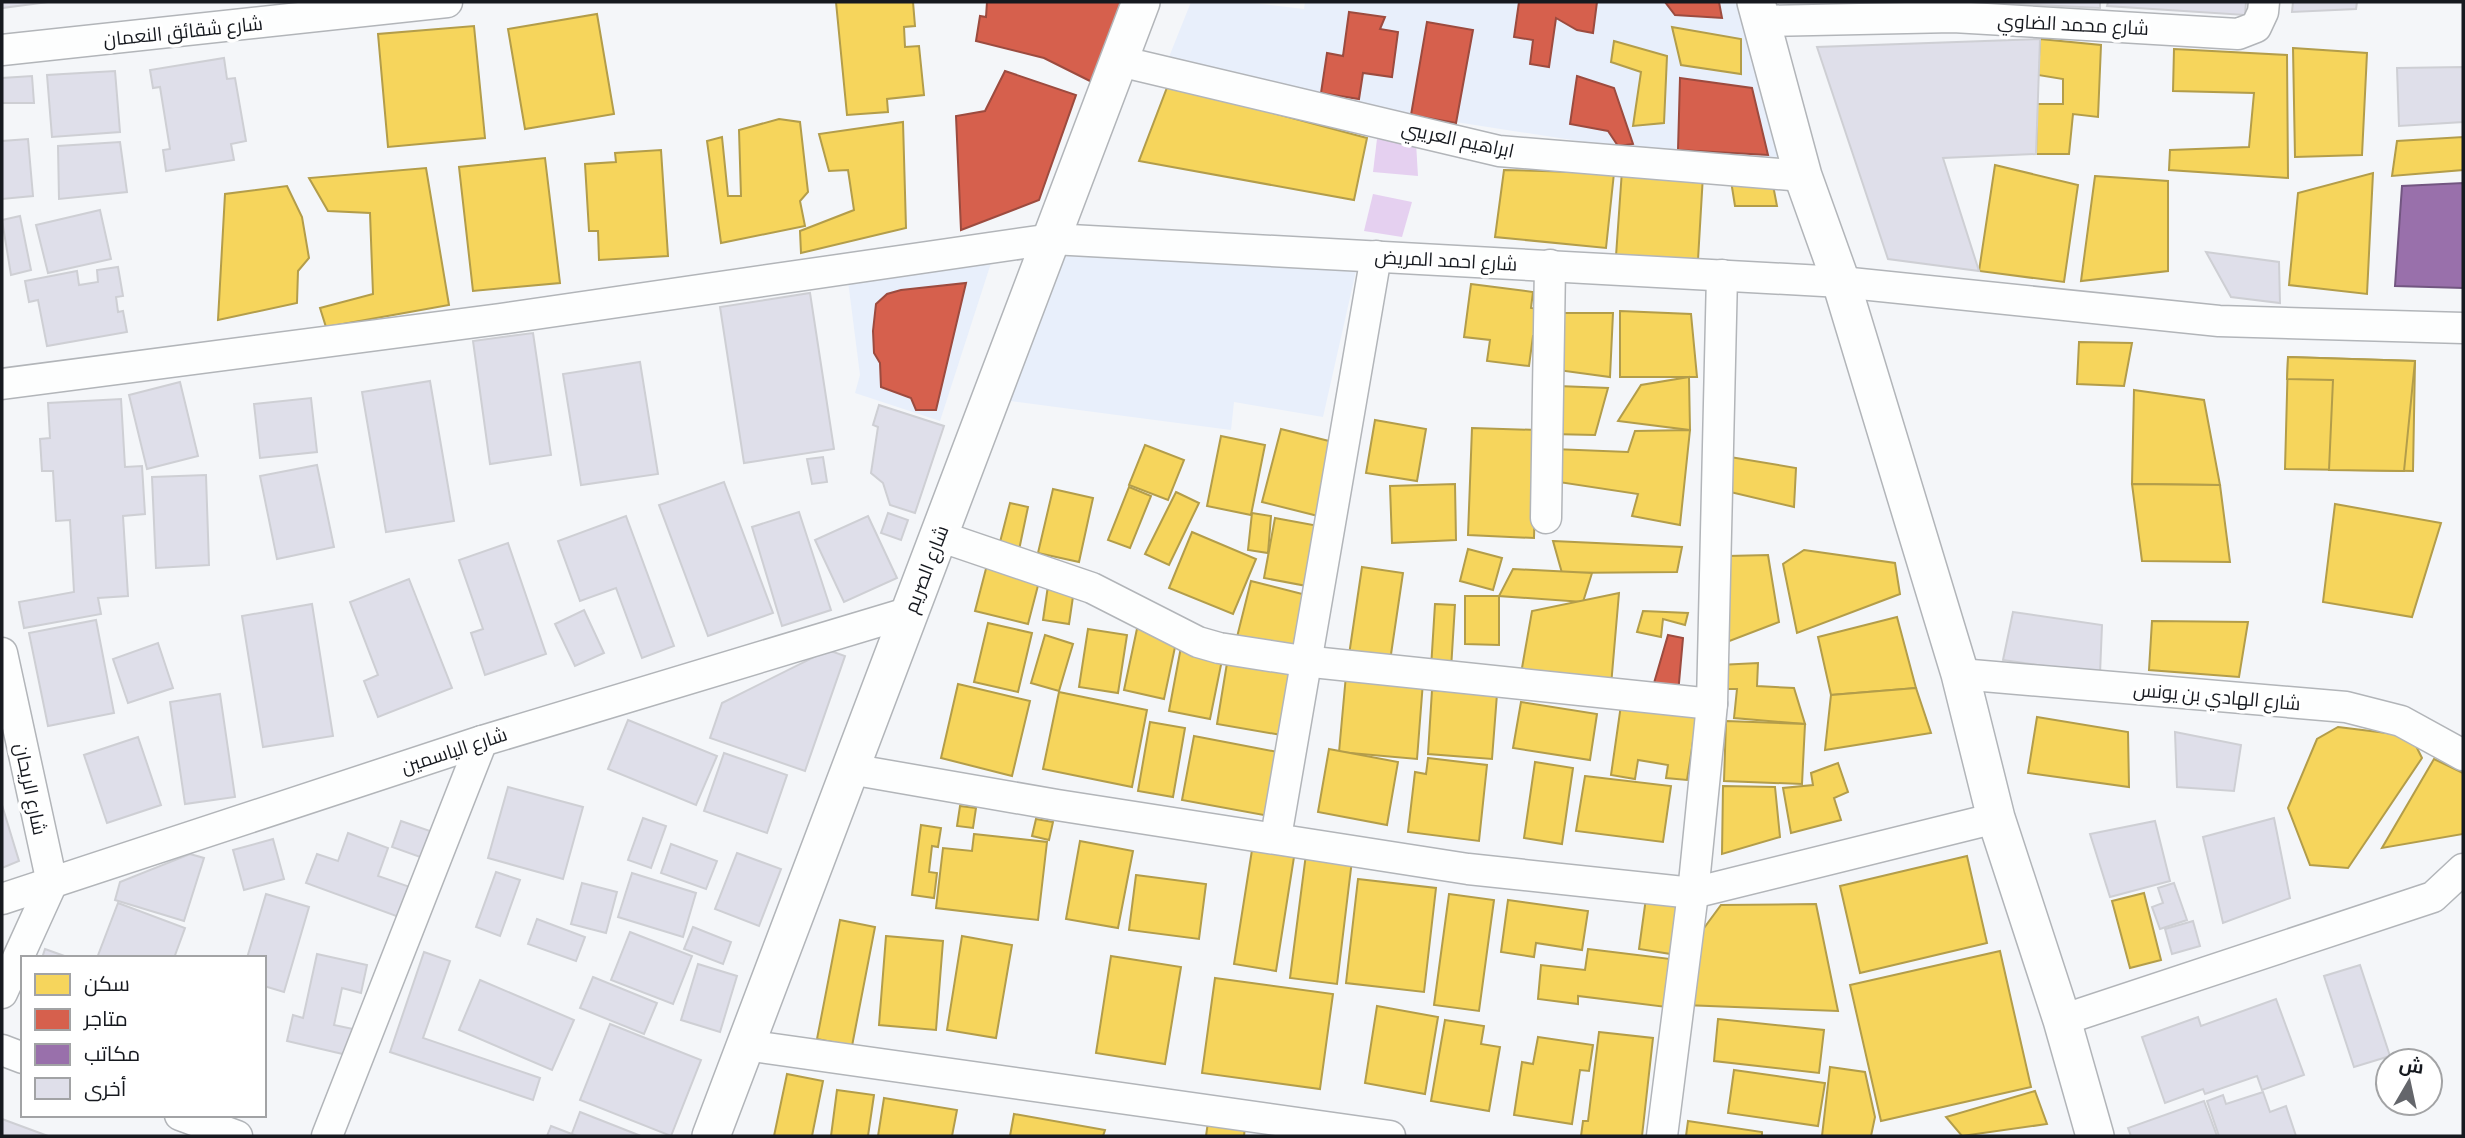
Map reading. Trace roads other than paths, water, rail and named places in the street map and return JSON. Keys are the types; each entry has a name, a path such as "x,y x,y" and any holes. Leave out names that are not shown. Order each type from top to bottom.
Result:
{"street":[{"name":"شارع شقائق النعمان","path":"2,50 447,2"},
{"name":"شارع الصريم","path":"711,1136 1141,2"},
{"name":"شارع محمد الضاوي","path":"1759,12 1954,9 2238,34 2260,15"},
{"path":"1759,12 1803,176 1841,282 1960,674 1996,818 2062,1020 2095,1136"},
{"name":"ابراهيم العريبي","path":"1119,61 1499,151 1803,176"},
{"name":"شارع احمد المريض","path":"2,384 486,321 1052,239 1841,282 2218,321 2463,328"},
{"path":"1276,837 1303,661 1376,256"},
{"path":"1546,519 1550,265"},
{"path":"1662,1136 1693,892 1712,704 1721,275"},
{"path":"939,536 1092,588 1198,642 1303,661 1712,704"},
{"name":"شارع الياسمين","path":"2,899 481,741 910,612"},
{"name":"شارع الريحان","path":"2,653 51,883"},
{"name":"شارع الهادي بن يونس","path":"1960,674 2346,707 2401,721 2463,755"},
{"path":"327,1136 481,741"},
{"path":"850,769 1057,805 1468,869 1693,892 1996,818"},
{"path":"2062,1020 2433,897 2463,869"},
{"path":"2,993 51,883"},
{"path":"745,1045 1390,1136"},
{"path":"2,1050 21,1057"},
{"path":"185,1117 237,1136"}]}
